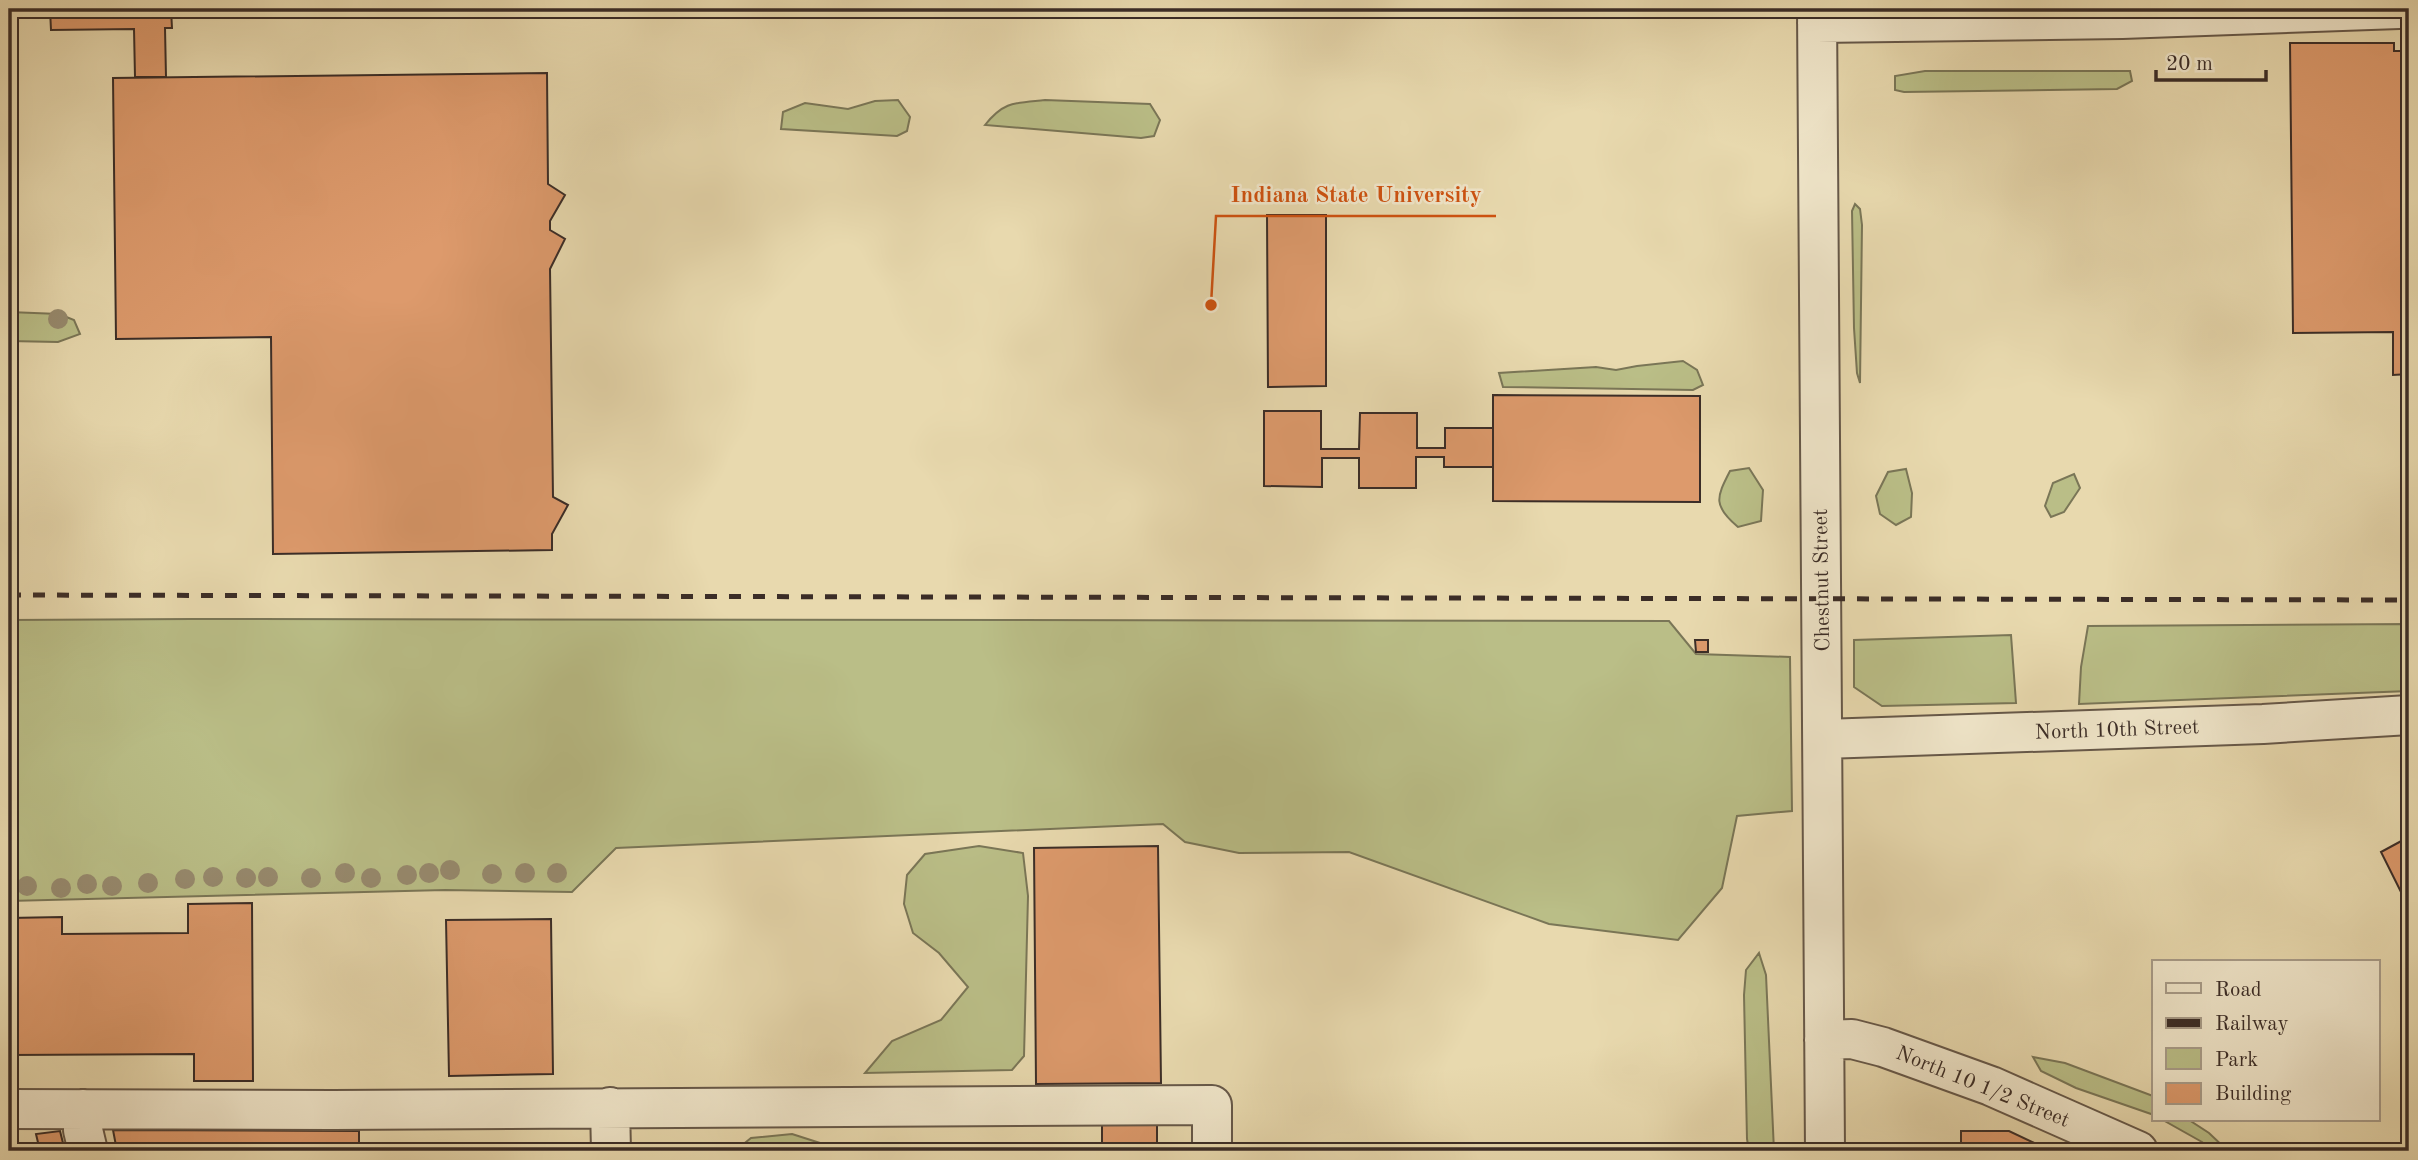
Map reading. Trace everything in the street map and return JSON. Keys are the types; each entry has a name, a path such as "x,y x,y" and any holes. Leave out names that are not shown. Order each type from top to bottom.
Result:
{"street":[{"path":"1817,16 2122,19 2399,9"},
{"name":"Chestnut Street","path":"1817,16 1825,1151"},
{"name":"North 10th Street","path":"1824,739 2263,724 2409,715"},
{"name":"North 10 1/2 Street","path":"1824,1040 1852,1039 1907,1055 1991,1086 2138,1151"},
{"path":"9,1109 1212,1105 1212,1151"},
{"path":"610,1107 611,1151"},
{"path":"83,1109 83,1130 88,1151"}],"green space":[{"path":"1925,71 2130,71 2132,81 2117,89 1895,90 1895,76"},
{"path":"898,100 910,117 907,131 897,136 781,129 783,112 805,103 848,109 875,101"},
{"path":"1045,100 1150,104 1160,120 1154,136 1141,138 985,125 1004,107"},
{"path":"1855,204 1860,209 1862,225 1860,383 1854,328 1852,211"},
{"path":"9,312 59,314 74,320 80,334 58,342 9,341"},
{"path":"1683,361 1697,370 1703,385 1693,390 1503,387 1499,373 1596,367 1616,370"},
{"path":"1749,468 1763,490 1761,521 1738,527 1724,513 1719,501 1720,495 1730,471"},
{"path":"1906,469 1912,493 1911,517 1896,525 1880,514 1876,496 1888,472"},
{"path":"2074,474 2080,488 2064,512 2051,517 2045,506 2053,483"},
{"path":"9,620 1669,621 1696,654 1790,657 1792,811 1737,816 1722,888 1678,940 1549,924 1349,852 1239,853 1185,842 1163,824 616,848 572,892 445,890 9,901"},
{"path":"2409,624 2409,691 2079,704 2081,667 2088,626"},
{"path":"2011,635 2016,703 1882,706 1854,687 1854,640"},
{"path":"979,846 1023,853 1028,896 1024,1056 1012,1070 865,1073 892,1041 941,1020 968,987 939,953 913,933 904,904 907,875 925,854"},
{"path":"1759,953 1766,975 1774,1151 1749,1151 1747,1139 1744,995 1746,970"},
{"path":"2033,1057 2065,1063 2152,1096 2152,1114 2076,1088 2041,1071"},
{"path":"2167,1122 2192,1122 2228,1151 2212,1151 2202,1142"},
{"path":"792,1134 845,1151 735,1151 751,1138"}],"building":[{"path":"50,9 171,9 172,28 165,28 166,77 135,77 134,29 51,30"},
{"path":"2290,43 2394,43 2394,51 2409,51 2409,374 2393,375 2393,332 2293,333"},
{"path":"547,73 548,184 565,195 550,221 550,230 565,239 550,269 553,497 568,505 552,534 552,550 273,554 271,337 116,339 113,78"},
{"path":"1267,215 1326,215 1326,386 1268,387"},
{"path":"1493,395 1700,396 1700,502 1493,501"},
{"path":"1264,411 1321,411 1321,449 1359,449 1360,413 1417,413 1417,448 1445,448 1445,428 1493,428 1493,467 1444,467 1444,457 1416,457 1416,488 1359,488 1359,458 1322,458 1322,487 1264,486"},
{"path":"1695,640 1708,640 1708,652 1696,652"},
{"path":"2405,839 2409,848 2409,908 2381,852"},
{"path":"1158,846 1161,1083 1036,1084 1034,848"},
{"path":"252,903 253,1081 194,1081 194,1054 9,1055 9,918 62,917 62,934 188,933 188,904"},
{"path":"551,919 553,1074 449,1076 446,920"},
{"path":"1102,1119 1157,1119 1157,1151 1102,1151"},
{"path":"113,1130 359,1131 359,1151 117,1151"},
{"path":"60,1131 65,1151 40,1151 36,1134"},
{"path":"1961,1131 2009,1131 2051,1151 1961,1151"}],"railway":[{"path":"9,595 2409,600"}],"place":[{"name":"Indiana State University","path":"1211,305"}]}
